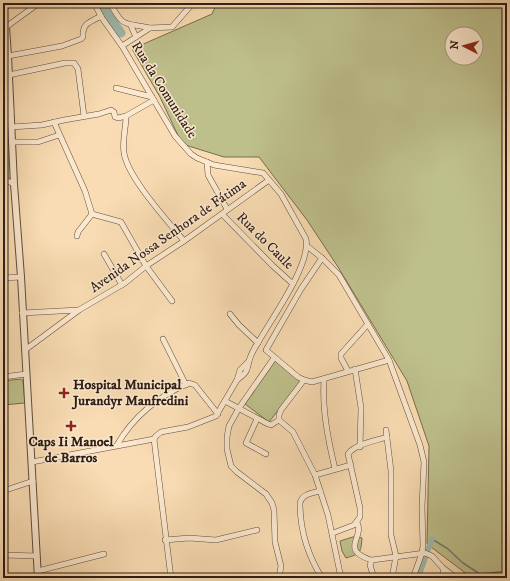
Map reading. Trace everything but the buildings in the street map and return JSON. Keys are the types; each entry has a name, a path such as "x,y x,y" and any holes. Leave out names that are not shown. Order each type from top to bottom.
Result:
{"street":[{"path":"3,9 11,3"},
{"path":"6,27 39,3"},
{"name":"Rua da Comunidade","path":"94,3 101,16 122,46 179,141 191,154 207,162 218,166 264,173 281,194 297,221 306,239 307,246"},
{"path":"110,3 120,20 126,24 150,28 172,27 193,3"},
{"path":"8,56 62,46 81,39 83,37 83,30 86,25 101,16"},
{"path":"3,19 6,27 8,56 7,70 21,277 38,578"},
{"path":"131,26 136,38"},
{"path":"122,46 150,28"},
{"path":"7,70 74,63 78,69 84,116"},
{"path":"116,88 153,99"},
{"path":"11,127 32,127 99,114 111,110 114,112 116,118 126,116 153,99"},
{"path":"3,112 10,112"},
{"path":"126,116 124,152 126,161 146,194 184,241"},
{"path":"54,122 85,191 92,214"},
{"path":"12,142 38,142 59,135"},
{"path":"207,162 208,175 227,210"},
{"path":"3,178 14,184"},
{"name":"Avenida Nossa Senhora de Fátima","path":"25,350 79,310 122,285 146,266 184,241 269,180"},
{"path":"77,236 78,232 92,214"},
{"path":"92,214 121,222 146,266 172,301"},
{"name":"Rua do Caule","path":"222,214 292,284"},
{"path":"32,462 154,439 161,432 200,423 213,418 218,414 237,380 244,375 248,368 249,361 258,343 301,267 307,246 339,275 389,360 420,445 424,462 422,497 424,553 413,578"},
{"path":"104,254 122,285"},
{"path":"322,258 301,289 266,350 274,358 304,380 312,382 389,360"},
{"path":"3,278 21,277"},
{"name":"Avenida Nossa Senhora de Fátima","path":"22,313 79,310"},
{"path":"230,314 258,343"},
{"path":"348,371 341,358 341,354 368,324"},
{"path":"163,339 186,385"},
{"path":"274,358 239,408 228,431 227,449 229,459 234,469 266,494 272,503 274,510 275,542 281,566 279,578"},
{"path":"355,369 360,400 360,446"},
{"path":"3,377 26,374"},
{"path":"324,379 324,418 334,469"},
{"path":"279,420 280,410 304,380"},
{"path":"117,445 127,428 138,416 155,403 191,383 195,385 218,414"},
{"path":"225,401 269,425 279,420"},
{"path":"257,419 246,443 266,454"},
{"path":"279,420 294,432 315,474 333,532 341,578"},
{"path":"386,430 391,477 391,535 396,556 392,578"},
{"path":"333,532 354,525 361,514 348,454 360,446 387,437"},
{"path":"154,439 165,540 171,578"},
{"path":"315,474 351,465"},
{"path":"3,491 33,481"},
{"path":"320,491 302,497 300,503 304,539 308,553 322,578"},
{"path":"357,522 359,526 354,545 359,555 371,560 424,553 432,556 443,568 456,578"},
{"path":"165,540 189,538 216,540 257,530"},
{"path":"38,571 104,554"},
{"path":"3,555 37,556"},
{"path":"371,560 370,565 374,578"},
{"path":"443,568 444,578"}],"green space":[{"path":"217,3 507,3 507,578 472,578 427,544 429,446 407,381 338,267 307,220 259,157 224,157 182,144 160,97 132,49 212,14"},
{"path":"3,113 8,114 11,180 3,177"},
{"path":"275,361 301,381 269,422 245,404"},
{"path":"21,379 23,381 25,403 3,405 3,381"},
{"path":"356,536 362,538 360,550 357,554 346,558 342,551 340,541"}],"waterway":[{"path":"100,3 121,33"},
{"path":"432,539 448,549 463,563 480,574 507,571"},
{"path":"418,578 432,539"}],"place":[{"name":"Hospital Municipal Jurandyr Manfredini","path":"64,393"},
{"name":"Caps Ii Manoel de Barros","path":"71,426"}]}
